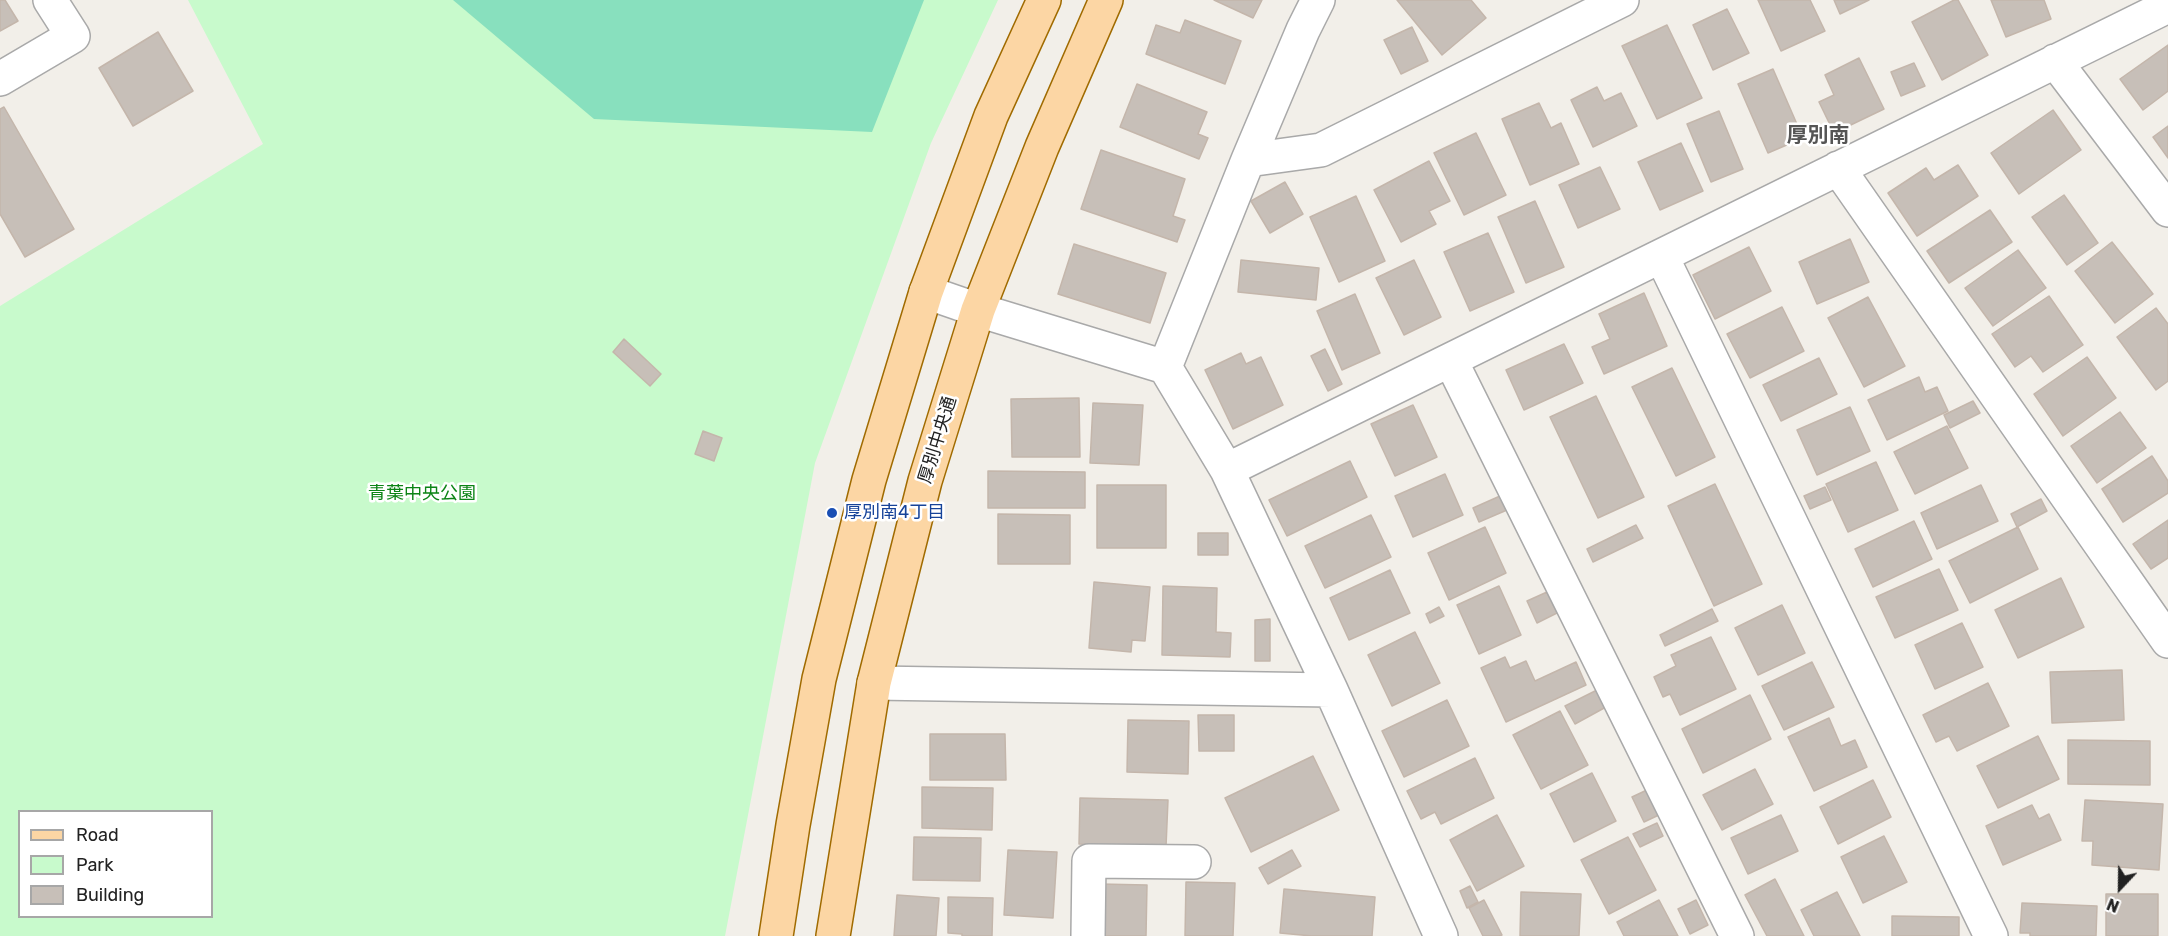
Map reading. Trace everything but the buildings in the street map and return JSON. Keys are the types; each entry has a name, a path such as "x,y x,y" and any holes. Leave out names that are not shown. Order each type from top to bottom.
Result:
{"main road":[{"path":"776,936 819,679 868,480 926,292 991,116 1044,0"},
{"name":"厚別中央通","path":"833,936 874,684 925,481 978,310 1042,147 1106,0"}],"street":[{"path":"0,79 73,36 50,0"},
{"path":"1165,367 1248,160 1318,0"},
{"path":"1248,160 1321,150 1622,0"},
{"path":"1227,470 2168,6"},
{"path":"2055,61 2168,210"},
{"path":"1838,168 2168,640"},
{"path":"1662,257 1991,936"},
{"path":"926,292 1165,367 1227,470 1331,690 1441,936"},
{"path":"1451,361 1737,936"},
{"path":"874,684 1331,690"},
{"path":"1088,936 1089,861 1194,862"}],"green space":[{"name":"青葉中央公園","path":"188,0 998,0 931,143 815,463 725,936 0,936 0,306 263,144"},
{"path":"453,0 924,0 872,132 594,119"}],"place":[{"name":"厚別南4丁目","path":"832,513"}],"district":[{"name":"厚別南","path":"1818,136"}]}
